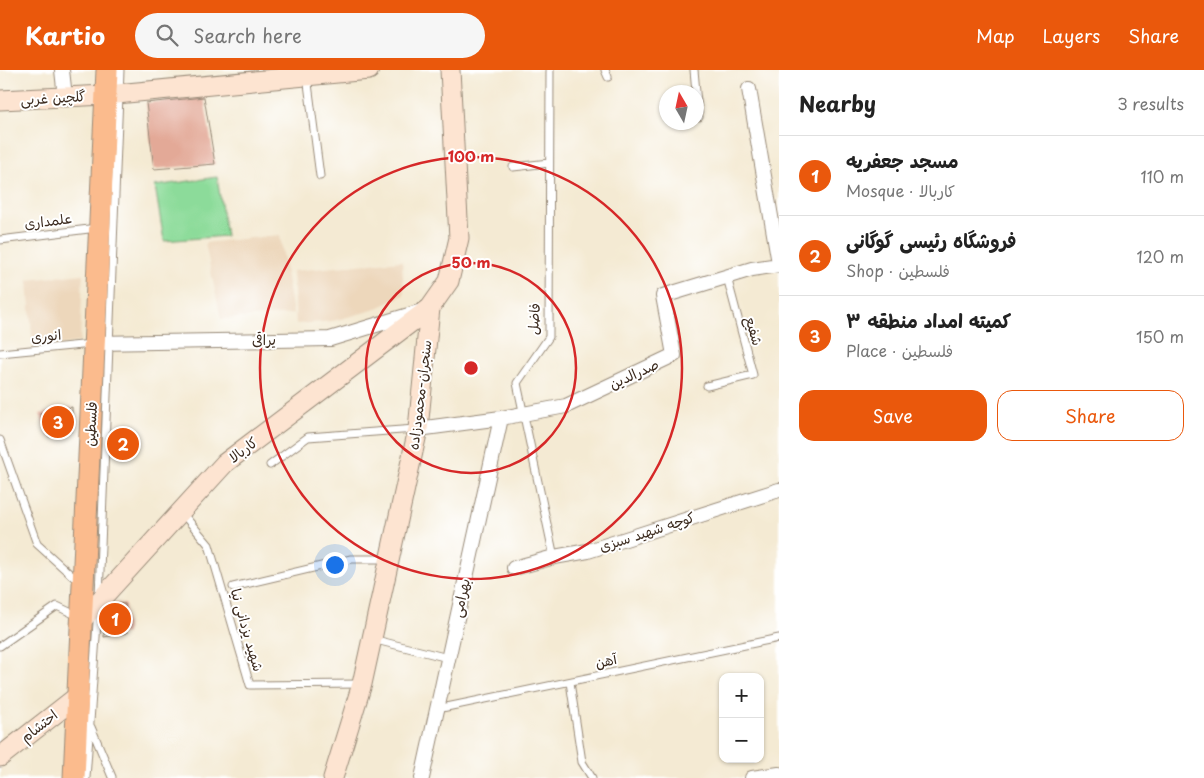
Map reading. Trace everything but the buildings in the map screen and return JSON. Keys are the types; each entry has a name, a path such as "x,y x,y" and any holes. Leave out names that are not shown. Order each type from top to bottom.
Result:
{"main road":[{"name":"فلسطین","path":"74,778 84,722 79,695 82,619 102,343 100,228 112,94 107,70"}],"street":[{"path":"62,70 65,97"},
{"name":"گلچین غربی","path":"0,100 112,94 369,70"},
{"name":"سنجران-محمودزاده","path":"333,778 362,684 418,429 430,308 449,281 459,238 450,70"},
{"path":"749,89 779,264"},
{"name":"صدرالدین","path":"418,429 501,418 566,406 674,355 663,296 779,264"},
{"name":"یراقی","path":"102,343 330,339 430,308"},
{"name":"کاربالا","path":"82,619 225,463 430,308"},
{"name":"بهرامی","path":"422,778 501,418"},
{"name":"کوچه شهید سبزی","path":"514,568 554,557 588,551 779,490"},
{"name":"احتشام","path":"0,757 79,695"},
{"path":"752,778 779,774"}],"lane":[{"path":"86,778 84,722 98,602 102,343 112,94 120,70"},
{"name":"فاضل","path":"550,70 549,337 517,383 554,557"},
{"path":"694,70 695,85"},
{"path":"307,76 320,176"},
{"path":"513,166 549,163"},
{"name":"علمداری","path":"0,240 100,228"},
{"name":"شفیع","path":"707,386 752,375 727,277"},
{"name":"انوری","path":"0,353 102,343"},
{"path":"270,465 308,437 418,429"},
{"path":"0,440 37,544 84,586"},
{"name":"شهید یزدانی نیا","path":"181,512 209,544 250,685 362,684"},
{"path":"234,587 352,559 388,559"},
{"path":"0,646 57,606 82,619"},
{"name":"آهن","path":"437,709 779,638"},
{"path":"372,639 448,658"},
{"path":"570,682 582,762 592,778"},
{"path":"84,722 112,777"}],"shaded area":[{"path":"280,235 293,314 221,319 205,243"},
{"path":"402,261 404,295 373,310 333,321 296,324 293,271"},
{"path":"83,274 80,342 33,348 28,280"}],"green space":[{"path":"217,177 226,236 164,241 155,186"}],"place":[{"name":"کمیته امداد منطقه ۳","path":"58,422"},
{"name":"فروشگاه رئیسی گوگانی","path":"123,444"},
{"name":"مسجد جعفریه","path":"115,619"}]}
